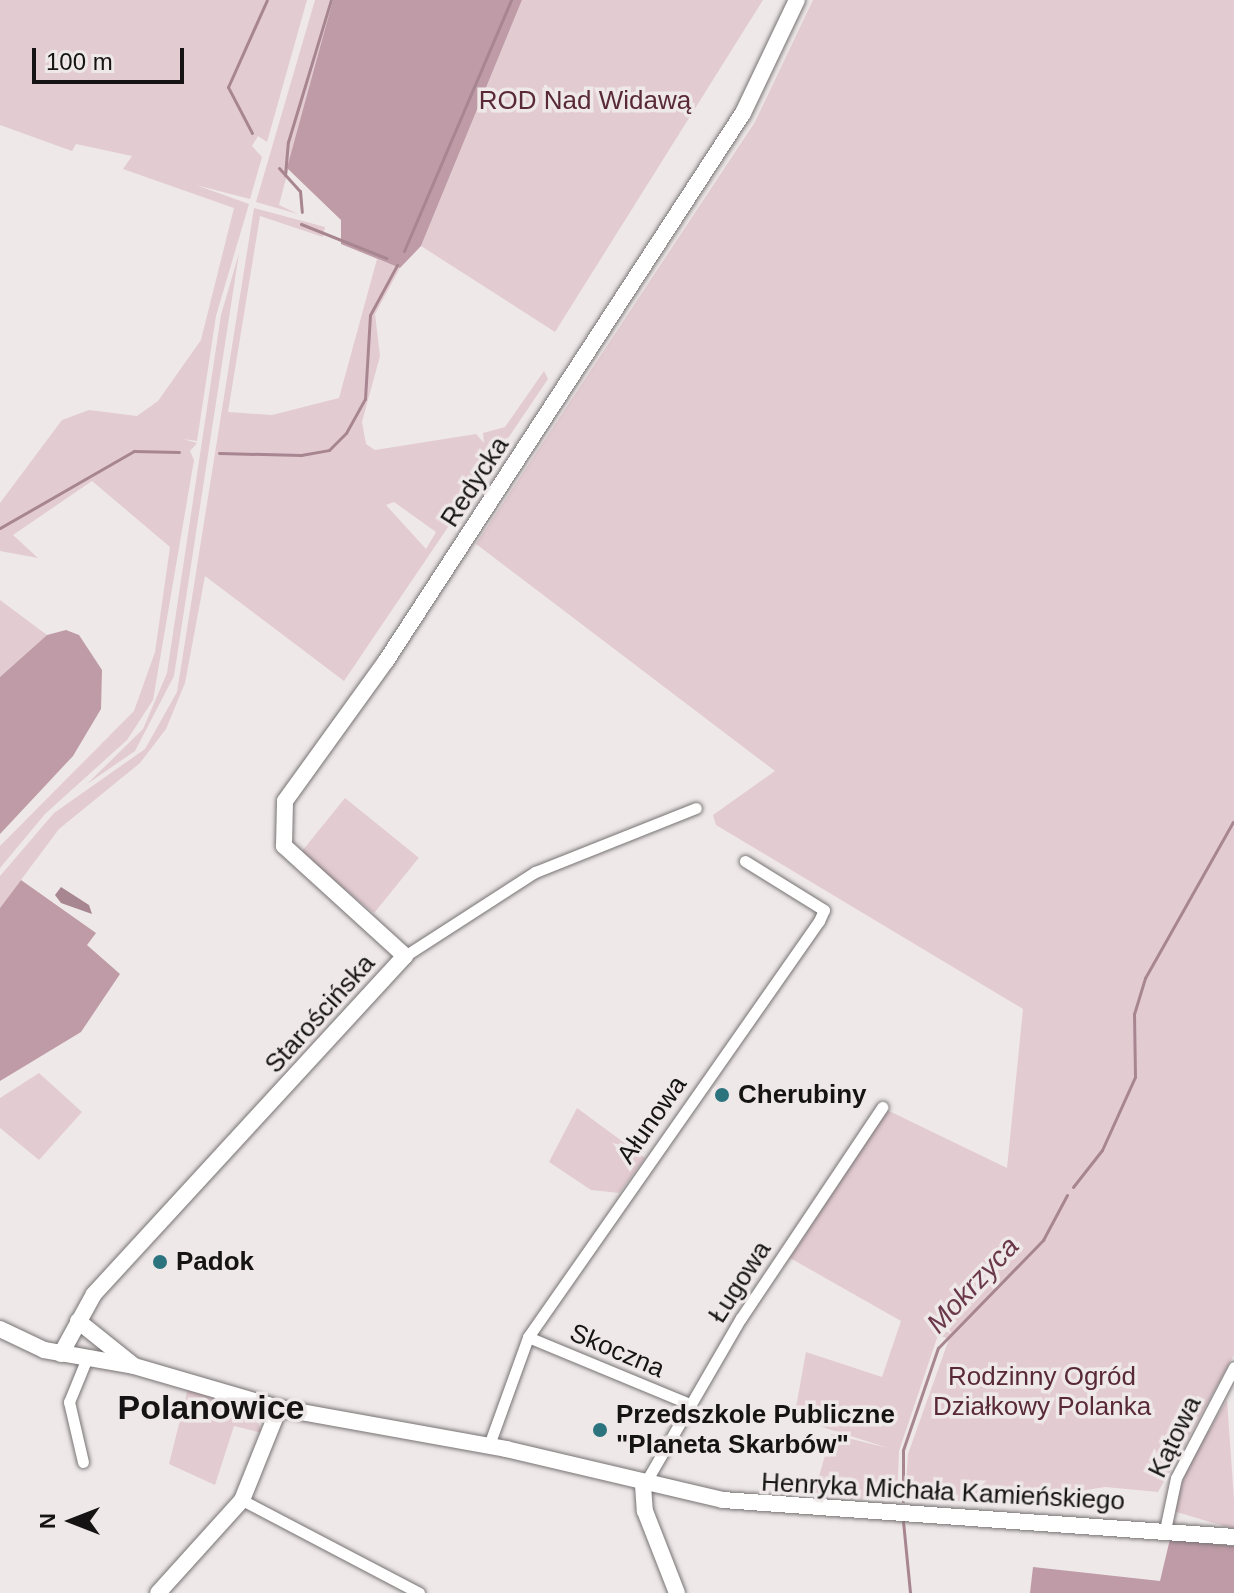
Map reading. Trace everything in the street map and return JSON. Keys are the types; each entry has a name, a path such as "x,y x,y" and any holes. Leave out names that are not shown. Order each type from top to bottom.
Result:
{"street":[{"name":"Redycka","path":"405,956 284,846 285,801 386,661 743,113 797,0"},
{"name":"Starościńska","path":"61,1354 94,1294 405,956 535,872 696,808"},
{"name":"Ałunowa","path":"489,1445 528,1337 824,910 745,861"},
{"name":"Ługowa","path":"643,1485 690,1404 882,1107"},
{"path":"78,1321 134,1366"},
{"name":"Henryka Michała Kamieńskiego","path":"0,1329 61,1354 134,1366 279,1408 489,1445 643,1485 787,1510 1165,1530 1234,1537"},
{"name":"Skoczna","path":"528,1337 690,1404"},
{"path":"83,1462 69,1402 87,1358"},
{"name":"Kątowa","path":"1165,1530 1176,1478 1234,1367"},
{"path":"158,1593 242,1500 279,1408"},
{"path":"643,1485 645,1511 677,1593"},
{"path":"242,1500 419,1593"}],"green space":[{"path":"0,0 307,0 267,142 258,136 252,146 262,157 250,199 196,185 249,204 216,316 197,441 183,439 197,443 190,451 194,460 153,700 127,740 45,814 0,868 0,846 134,711 155,652 170,547 92,481 13,535 38,558 0,551 0,503 62,420 89,410 137,416 158,401 201,340 234,208 123,169 132,156 76,144 72,151 0,125"},
{"path":"315,0 333,0 279,205 298,214 256,202"},
{"name":"ROD Nad Widawą","path":"522,0 763,0 555,332 421,246"},
{"name":"Rodzinny Ogród Działkowy Polanka","path":"813,0 1234,0 1234,1355 1158,1492 1105,1487 1005,1503 905,1499 908,1454 949,1339 938,1335 899,1451 897,1499 813,1498 831,1434 888,1448 794,1418 806,1352 882,1377 901,1321 790,1258 887,1110 1007,1168 1023,1009 716,825 713,815 775,771 476,544 755,122"},
{"path":"254,208 325,227 323,237 260,216 228,412 272,415 339,398 377,259 400,268 375,314 380,356 362,422 366,444 375,450 476,434 484,443 483,433 505,427 544,371 548,379 344,681 205,576 185,683 166,729 140,763 59,829 0,908 0,876 54,813 145,749 177,692","holes":["394,502 436,532 426,549 386,505"]},
{"path":"239,253 174,676 135,751 87,784 143,729 167,673 221,315"},
{"path":"0,600 47,635 0,677"},
{"path":"345,798 419,858 374,913 300,853"},
{"path":"39,1073 82,1112 39,1160 0,1128 0,1098"},
{"path":"577,1108 645,1158 619,1193 591,1190 549,1162"},
{"path":"188,1388 255,1414 262,1433 234,1426 215,1485 169,1464"},
{"path":"1227,1400 1234,1529 1173,1511 1188,1466"}],"shaded area":[{"path":"333,0 522,0 421,246 400,268 341,244 341,220 287,168"},
{"path":"66,630 79,635 102,670 101,709 73,756 0,834 0,677 47,635"},
{"path":"21,880 96,933 87,945 120,974 81,1032 0,1081 0,908"},
{"path":"61,887 89,905 92,914 61,903 55,895"},
{"path":"1170,1539 1234,1546 1234,1593 1030,1593 1033,1567 1160,1581"}],"waterway":[{"path":"252,133 228,87 267,0"},
{"path":"285,175 288,142 331,0"},
{"path":"404,251 511,0"},
{"path":"279,168 300,191 302,212"},
{"path":"301,224 386,258"},
{"path":"219,453 301,455 329,450 346,433 365,399 370,315 397,265"},
{"path":"0,528 134,451 179,452"},
{"name":"Mokrzyca","path":"1073,1187 1102,1150 1135,1077 1134,1014 1145,978 1233,822"},
{"name":"Mokrzyca","path":"903,1501 903,1450 938,1348 1043,1240 1067,1195"},
{"name":"Mokrzyca","path":"903,1521 910,1593"}],"place":[{"name":"Cherubiny","path":"722,1095"},
{"name":"Padok","path":"160,1262"},
{"name":"Przedszkole Publiczne \"Planeta Skarbów\"","path":"600,1430"}],"district":[{"name":"Polanowice","path":"211,1408"}]}
